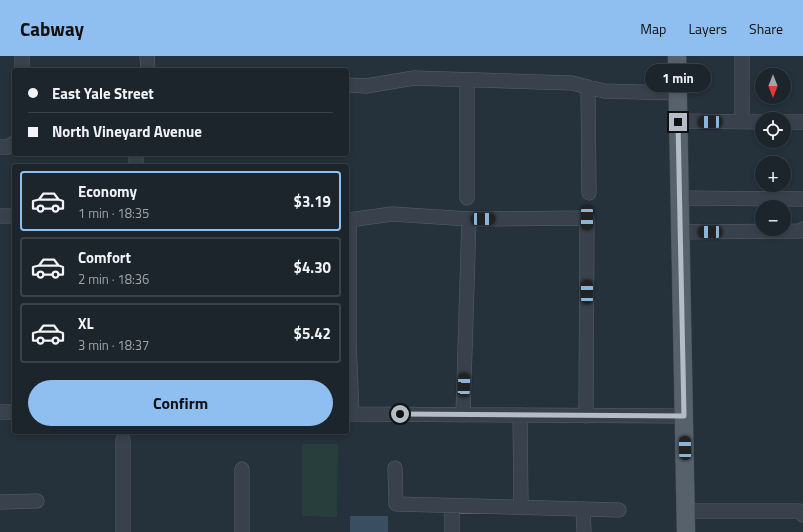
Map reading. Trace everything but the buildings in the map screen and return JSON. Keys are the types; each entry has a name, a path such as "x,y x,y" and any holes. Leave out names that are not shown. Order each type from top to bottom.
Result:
{"main road":[{"path":"677,56 686,532"}],"street":[{"path":"22,56 22,68"},
{"path":"147,56 149,68"},
{"path":"742,56 742,122"},
{"path":"349,85 366,86 414,78 572,83 604,91 678,93"},
{"path":"467,80 467,198"},
{"path":"588,87 589,194"},
{"path":"678,122 755,122"},
{"path":"791,122 803,122"},
{"path":"0,147 8,147 12,144"},
{"path":"680,198 803,199"},
{"path":"586,416 587,218 469,219 392,214 350,220 350,414 586,416 684,416"},
{"path":"0,216 12,216"},
{"path":"463,415 469,219"},
{"path":"681,232 802,232"},
{"path":"0,412 12,412"},
{"path":"520,415 522,507"},
{"path":"123,440 123,532"},
{"path":"395,468 396,504 619,510"},
{"path":"242,469 242,532"},
{"path":"0,502 37,501"},
{"path":"452,506 452,532"},
{"path":"583,509 584,532"},
{"path":"686,511 802,511"}],"green space":[{"path":"302,444 338,444 337,517 302,516"}],"water":[{"path":"350,516 388,516 388,532 350,532"}],"route":[{"path":"400,414 684,416 678,122"}]}
